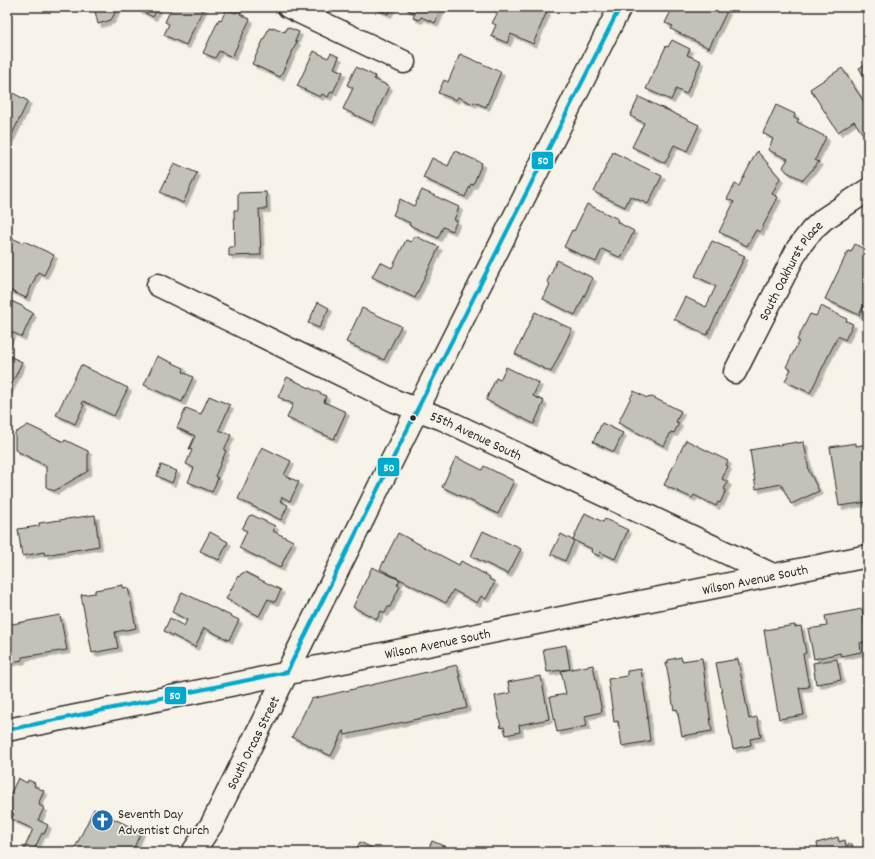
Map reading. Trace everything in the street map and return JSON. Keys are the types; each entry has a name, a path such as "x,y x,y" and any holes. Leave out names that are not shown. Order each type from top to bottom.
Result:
{"street":[{"path":"290,7 404,62"},
{"name":"South Orcas Street","path":"193,852 212,824 417,410 620,7"},
{"name":"South Oakhurst Place","path":"735,372 798,248 812,230 824,219 868,190"},
{"name":"55th Avenue South","path":"158,285 388,398 444,419 773,575"},
{"name":"Wilson Avenue South","path":"7,730 287,672 868,556"}],"building":[{"path":"94,7 118,7 111,20 98,24"},
{"path":"134,7 158,7 153,17"},
{"path":"172,7 204,7 186,45 164,35 169,24 165,22"},
{"path":"372,7 392,7 388,14"},
{"path":"404,7 442,7 435,23 421,17 419,20 413,18 415,13"},
{"path":"493,7 539,7 547,11 533,44 511,34 507,43 491,36 496,25 492,23 498,12 492,9"},
{"path":"673,7 718,7 727,11 709,48 671,29 673,26 665,23"},
{"path":"227,9 236,13 237,10 241,12 240,14 250,19 232,57 219,51 215,58 203,53 219,19 221,20"},
{"path":"273,27 285,32 287,27 299,32 295,41 297,42 280,77 252,64 269,28 272,29"},
{"path":"672,40 690,49 687,55 701,61 686,94 676,89 671,100 646,89 666,46 668,47"},
{"path":"314,51 328,58 331,53 339,57 334,68 343,72 333,92 331,91 328,97 322,94 320,97 297,86"},
{"path":"460,54 501,72 486,107 474,102 473,104 458,97 456,100 438,93 444,80 448,82"},
{"path":"868,63 868,83 859,68"},
{"path":"356,67 375,76 374,79 389,86 372,123 343,109 353,88 347,85"},
{"path":"842,68 868,108 868,133 864,136 854,121 838,132 810,89"},
{"path":"7,90 28,101 7,145"},
{"path":"639,97 699,125 687,151 674,145 665,163 632,147 644,123 630,116"},
{"path":"776,105 795,114 794,118 799,119 797,122 826,137 815,160 819,162 803,180 787,172 783,167 788,159 768,150 773,139 763,133"},
{"path":"455,151 482,163 473,185 471,184 465,197 423,178 432,158 448,166"},
{"path":"757,151 780,178 772,194 778,197 760,232 756,230 747,246 719,232 734,202 727,199 735,184 739,186"},
{"path":"613,152 662,176 648,204 630,196 625,207 594,192"},
{"path":"174,163 197,173 183,203 160,192"},
{"path":"422,190 459,207 454,220 457,221 452,231 443,227 438,238 409,225 410,223 393,215 400,199 414,206"},
{"path":"266,192 267,209 259,209 261,255 229,256 229,247 235,247 234,210 238,210 238,193"},
{"path":"587,204 618,219 617,222 634,231 621,258 602,249 596,262 564,247 572,230 574,231"},
{"path":"7,236 23,243 24,241 54,255 44,275 38,272 26,298 7,289"},
{"path":"415,236 439,247 415,298 372,277 380,262 392,268 406,240 411,242"},
{"path":"712,241 745,256 707,335 674,319 685,297 706,307 716,286 695,276"},
{"path":"855,244 866,250 868,246 868,296 859,315 825,299 848,251 851,252"},
{"path":"557,260 593,278 575,315 543,299 550,284 547,282"},
{"path":"7,299 33,313 22,337 12,332 7,343"},
{"path":"318,302 329,308 319,328 308,323"},
{"path":"821,306 847,319 846,321 853,324 845,340 838,336 810,393 785,381 791,369 786,367 810,314 816,316"},
{"path":"362,308 401,326 384,360 346,342"},
{"path":"535,312 572,329 551,372 515,354"},
{"path":"7,355 22,362 7,394"},
{"path":"157,356 184,368 183,372 193,377 182,402 144,385"},
{"path":"81,365 128,388 114,416 83,401 82,404 84,405 75,424 56,415"},
{"path":"506,367 539,383 533,396 544,401 534,424 486,400 496,378 500,380"},
{"path":"287,377 326,396 324,402 346,412 334,439 287,418 293,404 278,397"},
{"path":"634,391 647,398 652,397 681,411 676,422 679,423 674,433 671,432 664,446 618,423"},
{"path":"209,396 230,405 219,430 231,435 215,476 218,478 212,492 188,482 194,468 186,464 192,450 189,449 195,436 177,428 186,408 201,414"},
{"path":"602,423 623,433 614,452 593,442"},
{"path":"28,425 64,442 65,440 88,451 88,471 54,491 46,487 46,466 15,450 15,433"},
{"path":"686,440 728,461 726,465 728,466 722,479 728,482 724,489 726,490 720,503 718,502 716,506 694,495 692,498 664,485"},
{"path":"804,442 809,471 819,491 791,504 781,484 756,489 750,450"},
{"path":"856,443 856,446 868,444 868,502 839,506 830,447"},
{"path":"262,447 291,461 284,475 299,482 290,501 282,497 280,501 288,505 281,520 238,499"},
{"path":"456,457 482,470 484,466 514,481 498,514 442,487"},
{"path":"161,465 177,471 172,483 157,476"},
{"path":"585,513 603,522 605,519 628,530 615,559 600,552 599,556 591,552 592,549 573,540"},
{"path":"95,515 99,546 45,555 44,552 22,556 18,529 39,526 39,523"},
{"path":"252,515 275,526 273,531 293,541 280,568 239,548 247,531 242,529 249,516"},
{"path":"483,531 521,549 508,574 471,556"},
{"path":"210,532 228,542 219,560 200,551"},
{"path":"398,533 459,565 461,561 490,577 489,579 495,582 486,599 481,596 477,603 453,590 446,603 380,569"},
{"path":"561,534 574,541 565,561 551,554"},
{"path":"372,567 400,580 397,585 400,586 390,607 388,607 385,613 381,611 377,619 353,607"},
{"path":"245,572 281,590 275,602 268,599 259,616 226,599 238,576 239,577"},
{"path":"123,585 123,588 128,587 136,628 115,632 118,648 92,653 81,595 95,593 95,590"},
{"path":"182,592 239,620 229,640 204,628 195,647 164,631 170,618 184,626 187,620 172,612"},
{"path":"862,609 868,641 860,643 861,652 841,656 840,653 814,659 808,629 827,626 825,616"},
{"path":"60,615 67,650 22,657 22,660 7,663 7,625"},
{"path":"795,625 795,627 801,626 806,653 803,654 809,687 799,688 804,715 779,719 764,630"},
{"path":"566,645 570,669 547,672 543,649"},
{"path":"681,657 682,661 702,658 712,731 682,736 677,709 674,710 666,663 668,663 668,660"},
{"path":"738,659 749,719 757,717 761,737 750,739 751,745 733,749 716,663"},
{"path":"837,659 841,680 816,684 813,663"},
{"path":"457,665 467,708 345,735 344,730 331,756 292,737 311,699"},
{"path":"593,665 602,712 585,716 587,726 557,732 550,697 566,694 561,671"},
{"path":"641,669 650,741 622,746 618,721 614,722 608,679 627,676 627,671"},
{"path":"541,676 549,719 519,725 520,732 506,735 504,727 501,728 495,696 510,693 508,682"},
{"path":"18,778 27,783 28,780 35,783 34,786 44,791 39,805 44,808 38,820 48,825 44,834 42,833 33,852 24,849 33,829 11,819 14,814 7,811 7,801"},
{"name":"Seventh Day Adventist Church","path":"94,809 141,832 132,852 73,852"},
{"path":"838,837 839,842 845,840 846,846 852,844 855,852 819,852 817,843"},
{"path":"432,841 446,847 443,852 427,852"},
{"path":"360,842 380,852 355,852"}],"transit line":[{"name":"50","path":"7,730 287,672 620,7"}],"place":[{"name":"Seventh Day Adventist Church","path":"103,821"}]}
